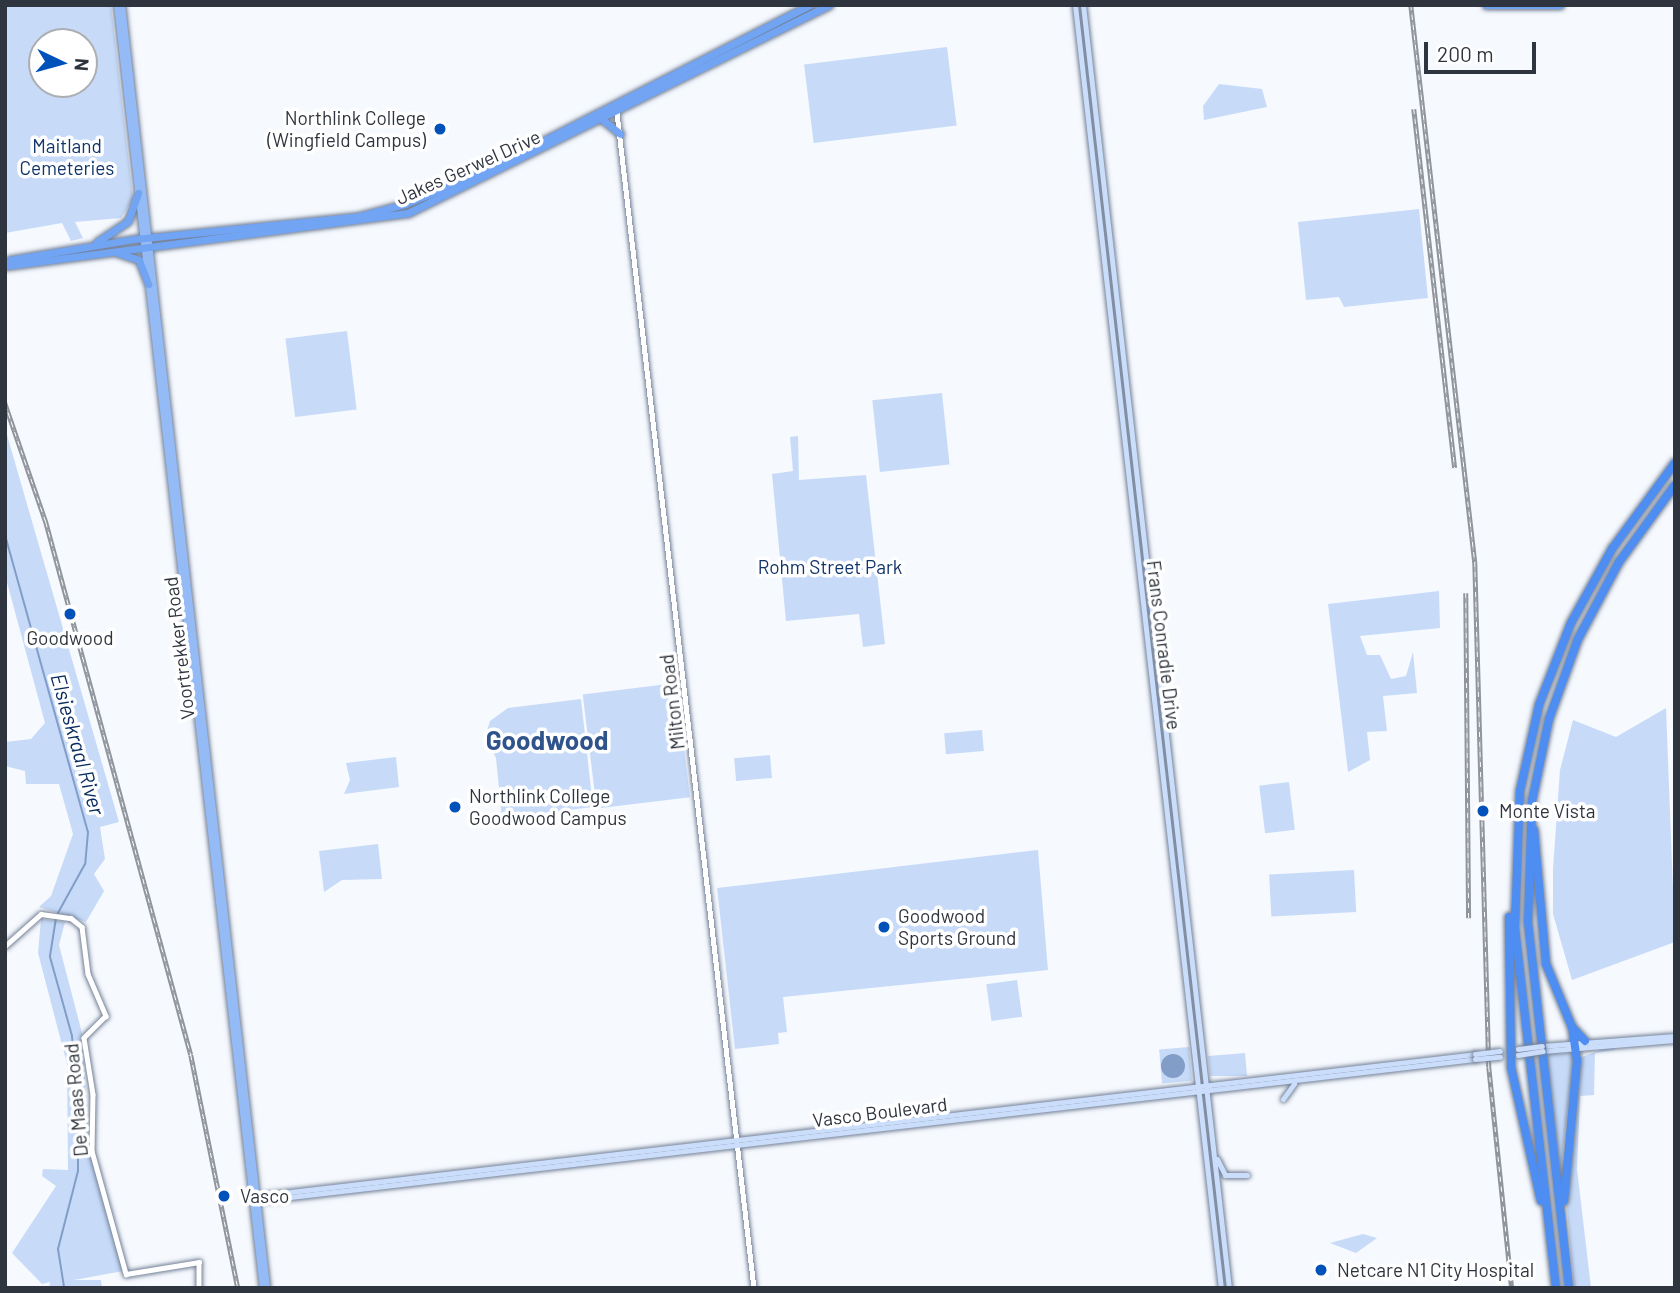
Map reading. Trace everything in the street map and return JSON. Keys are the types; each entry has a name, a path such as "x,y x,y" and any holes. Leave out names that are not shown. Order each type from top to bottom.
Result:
{"highway":[{"name":"Jakes Gerwel Drive","path":"9,263 90,245 341,218 405,204 540,141 809,5"},
{"name":"Jakes Gerwel Drive","path":"9,263 396,216 480,182 829,5"},
{"path":"1486,5 1560,5"},
{"path":"540,141 617,113 656,82"},
{"path":"603,120 620,134"},
{"path":"396,216 405,204 480,182"},
{"path":"90,245 125,225 138,193"},
{"path":"111,252 137,258 148,284"},
{"path":"1551,1249 1508,1053 1514,843 1530,738 1565,635 1608,555 1675,463"},
{"path":"1570,1288 1527,912 1538,764 1558,690 1589,615 1675,485"},
{"path":"1538,764 1533,855 1540,932 1572,1027 1572,1045 1577,1061 1563,1164 1570,1288"},
{"path":"1514,843 1516,936 1556,1288"},
{"path":"1572,1027 1585,1041"}],"main road":[{"name":"Frans Conradie Drive","path":"1075,5 1229,1288"},
{"name":"Frans Conradie Drive","path":"1083,5 1203,1089 1221,1288"},
{"name":"Voortrekker Road","path":"119,7 138,193 146,238"},
{"name":"Voortrekker Road","path":"119,7 265,1288"},
{"name":"Voortrekker Road","path":"147,247 148,284 255,1199"},
{"path":"1572,1045 1585,1041 1675,1038"},
{"path":"1572,1045 1675,1038"},
{"name":"Vasco Boulevard","path":"255,1199 1572,1045"},
{"name":"Vasco Boulevard","path":"1203,1089 1300,1082 1475,1057"},
{"path":"1283,1099 1285,1089 1300,1082"},
{"path":"1213,1146 1221,1171 1232,1176 1247,1175"},
{"path":"1232,1176 1237,1168"}],"street":[{"name":"Milton Road","path":"617,113 754,1288"},
{"name":"De Maas Road","path":"5,946 41,914 67,917 82,928 85,963 106,1016 84,1038 93,1096 92,1151 126,1274 199,1262 199,1288"}],"green space":[{"name":"Maitland Cemeteries","path":"5,5 111,5 133,199 121,218 75,222 83,238 71,241 62,223 5,233"},
{"path":"947,47 957,125 814,143 804,65"},
{"path":"1219,84 1262,89 1267,107 1204,120 1203,106"},
{"path":"1419,209 1428,298 1344,307 1339,297 1306,300 1298,222"},
{"path":"347,331 357,409 295,417 285,339"},
{"path":"942,393 950,465 880,472 872,400"},
{"path":"5,428 119,822 100,827 105,859 94,874 104,891 86,922 39,907 51,896 73,834 59,784 26,784 25,771 5,766 5,742 31,739 45,723 5,575"},
{"name":"Rohm Street Park","path":"798,436 799,480 866,475 885,644 863,647 859,614 786,621 772,474 793,471 790,437"},
{"path":"1439,591 1440,628 1360,636 1367,655 1380,655 1391,679 1406,676 1413,652 1417,693 1383,696 1387,731 1367,732 1370,760 1348,772 1328,604"},
{"path":"676,683 690,797 597,809 583,694"},
{"path":"581,699 593,807 502,818 496,758 485,737 490,721 508,708"},
{"path":"1666,708 1675,942 1572,980 1553,914 1553,869 1560,770 1573,720 1616,737"},
{"path":"982,730 984,751 946,754 944,733"},
{"path":"770,755 772,778 736,781 734,758"},
{"path":"396,757 399,787 344,794 350,780 346,763"},
{"path":"1289,782 1295,830 1265,833 1259,786"},
{"path":"378,844 382,879 342,880 324,892 319,851"},
{"name":"Goodwood Sports Ground","path":"1038,850 1048,970 783,997 787,1032 778,1033 779,1044 735,1049 717,888"},
{"path":"1354,870 1356,912 1271,916 1269,874"},
{"path":"41,919 65,922 59,945 82,1033 90,1153 123,1271 74,1280 101,1280 102,1288 49,1288 50,1282 42,1284 12,1253 56,1186 42,1176 43,1169 68,1170 67,1064 38,953"},
{"path":"1017,980 1022,1017 991,1021 986,984"},
{"path":"1614,1045 1615,1050 1595,1053 1594,1095 1580,1096 1577,1169 1591,1288 1574,1288 1566,1195 1579,1058"},
{"path":"1189,1047 1192,1081 1162,1083 1159,1050"},
{"path":"1245,1053 1247,1076 1210,1076 1208,1056"},
{"path":"1574,1053 1561,1166 1562,1196 1546,1054"},
{"path":"1363,1234 1377,1238 1356,1253 1330,1243"}],"shaded area":[{"path":"1173,1054 1184,1061 1185,1066 1178,1077 1173,1078 1162,1071 1161,1066 1168,1055"}],"waterway":[{"name":"Elsieskraal River","path":"5,535 88,832 85,864 58,913"},
{"name":"Elsieskraal River","path":"56,918 50,957 72,1036 78,1102 78,1171 58,1249 64,1288"}],"railway":[{"path":"1411,5 1475,562 1489,1067 1512,1288"},
{"path":"1414,109 1455,468"},
{"path":"5,403 46,522 191,1055 238,1288"},
{"path":"1466,593 1469,918"}],"place":[{"name":"Northlink College (Wingfield Campus)","path":"440,129"},
{"name":"Goodwood","path":"70,614"},
{"name":"Northlink College Goodwood Campus","path":"455,807"},
{"name":"Monte Vista","path":"1483,811"},
{"name":"Goodwood Sports Ground","path":"884,927"},
{"name":"Vasco","path":"224,1196"},
{"name":"Netcare N1 City Hospital","path":"1321,1270"}],"district":[{"name":"Goodwood","path":"547,740"}]}
